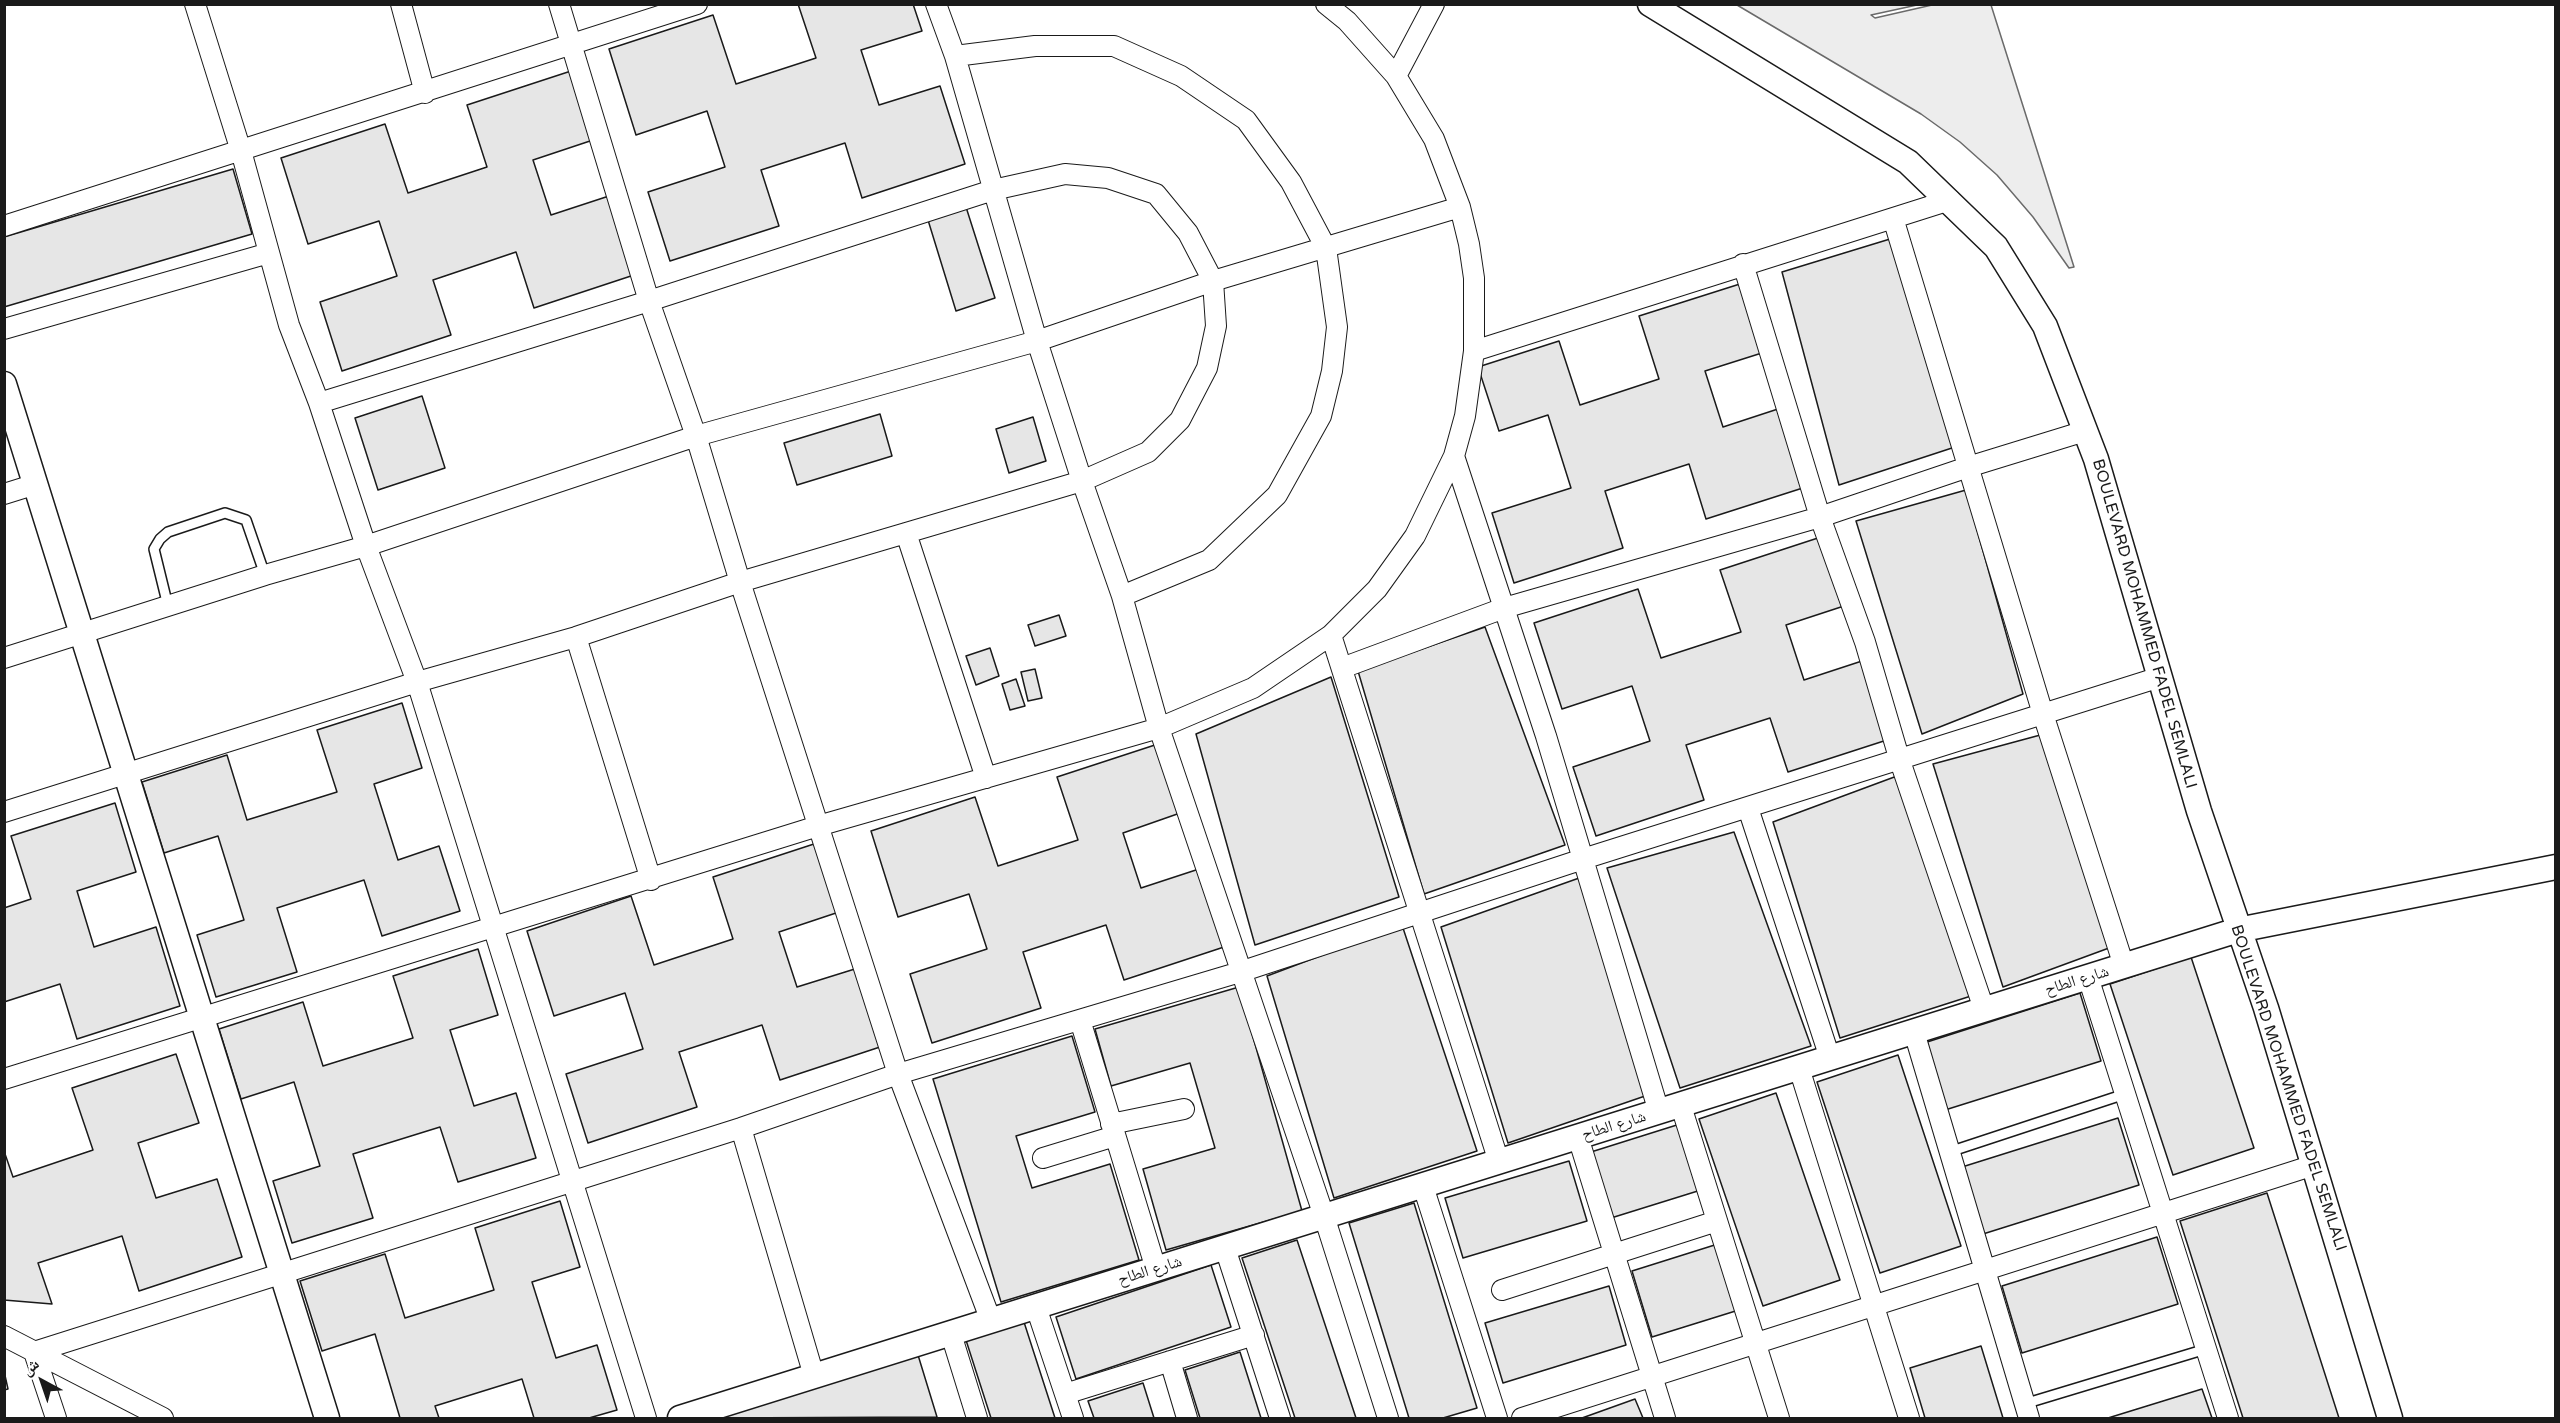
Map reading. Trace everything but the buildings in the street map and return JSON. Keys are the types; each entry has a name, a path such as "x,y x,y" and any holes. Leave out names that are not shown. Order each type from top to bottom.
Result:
{"street":[{"path":"195,4 241,151 289,325 319,403 366,546 417,682 646,1419"},
{"path":"401,4 425,93"},
{"path":"559,4 649,301 696,436 740,582 898,1074 992,1321"},
{"path":"4,226 698,4"},
{"path":"936,4 955,56 1037,340 1122,596 1159,728 1324,1216 1388,1419"},
{"path":"4,1079 651,880 818,826 1159,728 1253,688 1331,635 1377,589 1415,536 1454,456 1465,416 1474,351 1474,278 1460,207 1434,139 1396,76 1347,21 1326,4"},
{"path":"1396,76 1434,4"},
{"name":"BOULEVARD MOHAMMED FADEL SEMLALI","path":"1650,4 1908,162 1950,200 1996,247 2045,326 2096,459 2199,811 2314,1165 2390,1419"},
{"path":"955,56 1035,46 1114,46 1181,76 1246,120 1291,182 1326,248 1337,327 1332,371 1321,416 1277,495 1209,560 1122,596"},
{"path":"4,812 417,682 576,636 740,582 1082,481 1148,452 1180,420 1207,368 1216,326 1213,281 1188,233 1156,194 1108,178 1065,174 993,189 649,301 319,403"},
{"path":"1474,351 1950,200"},
{"path":"4,658 265,575 366,546 696,436 1037,340 1213,281 1460,207"},
{"path":"1893,218 2043,714 2124,966"},
{"path":"4,328 268,253"},
{"path":"1743,264 1820,517 1865,642 1900,761 1984,1010"},
{"path":"4,384 327,1419"},
{"path":"1342,669 1504,608 1820,517 1968,467 2085,431"},
{"path":"1454,456 1583,859 1670,1109 1717,1221 1779,1419"},
{"path":"4,494 36,484"},
{"path":"906,533 986,778"},
{"path":"1331,635 1499,1162"},
{"path":"576,636 651,880"},
{"path":"34,1352 741,1128 898,1074 1240,972 1583,859 1900,761 2160,677"},
{"path":"1748,808 1830,1058"},
{"name":"شارع الطاح","path":"680,1419 2238,930 2556,867"},
{"path":"2088,977 2228,1419"},
{"path":"1080,1020 1156,1269"},
{"path":"1914,1032 2026,1411"},
{"path":"1799,1068 1909,1419"},
{"path":"1043,1158 1113,1130 1184,1109"},
{"path":"741,1128 814,1376"},
{"path":"1578,1137 1665,1419"},
{"path":"1522,1419 2314,1165"},
{"path":"1423,1186 1497,1419"},
{"path":"1502,1290 1717,1221"},
{"path":"1225,1248 1280,1419"},
{"path":"1036,1307 1073,1419"},
{"path":"951,1334 977,1419"},
{"path":"1065,1394 1254,1335"},
{"path":"4,1336 163,1419"},
{"path":"34,1352 56,1419"},
{"path":"1170,1361 1186,1419"}],"lane":[{"path":"168,606 154,549 160,539 168,532 225,513 237,515 246,520 265,575"},
{"path":"1949,1152 2125,1094"},
{"path":"2026,1411 2206,1349"}],"shaded area":[{"path":"1737,5 1917,5 1871,15 1875,18 1932,5 1991,5 2074,267 2069,268 2033,217 1997,175 1960,142 1921,114"}]}
